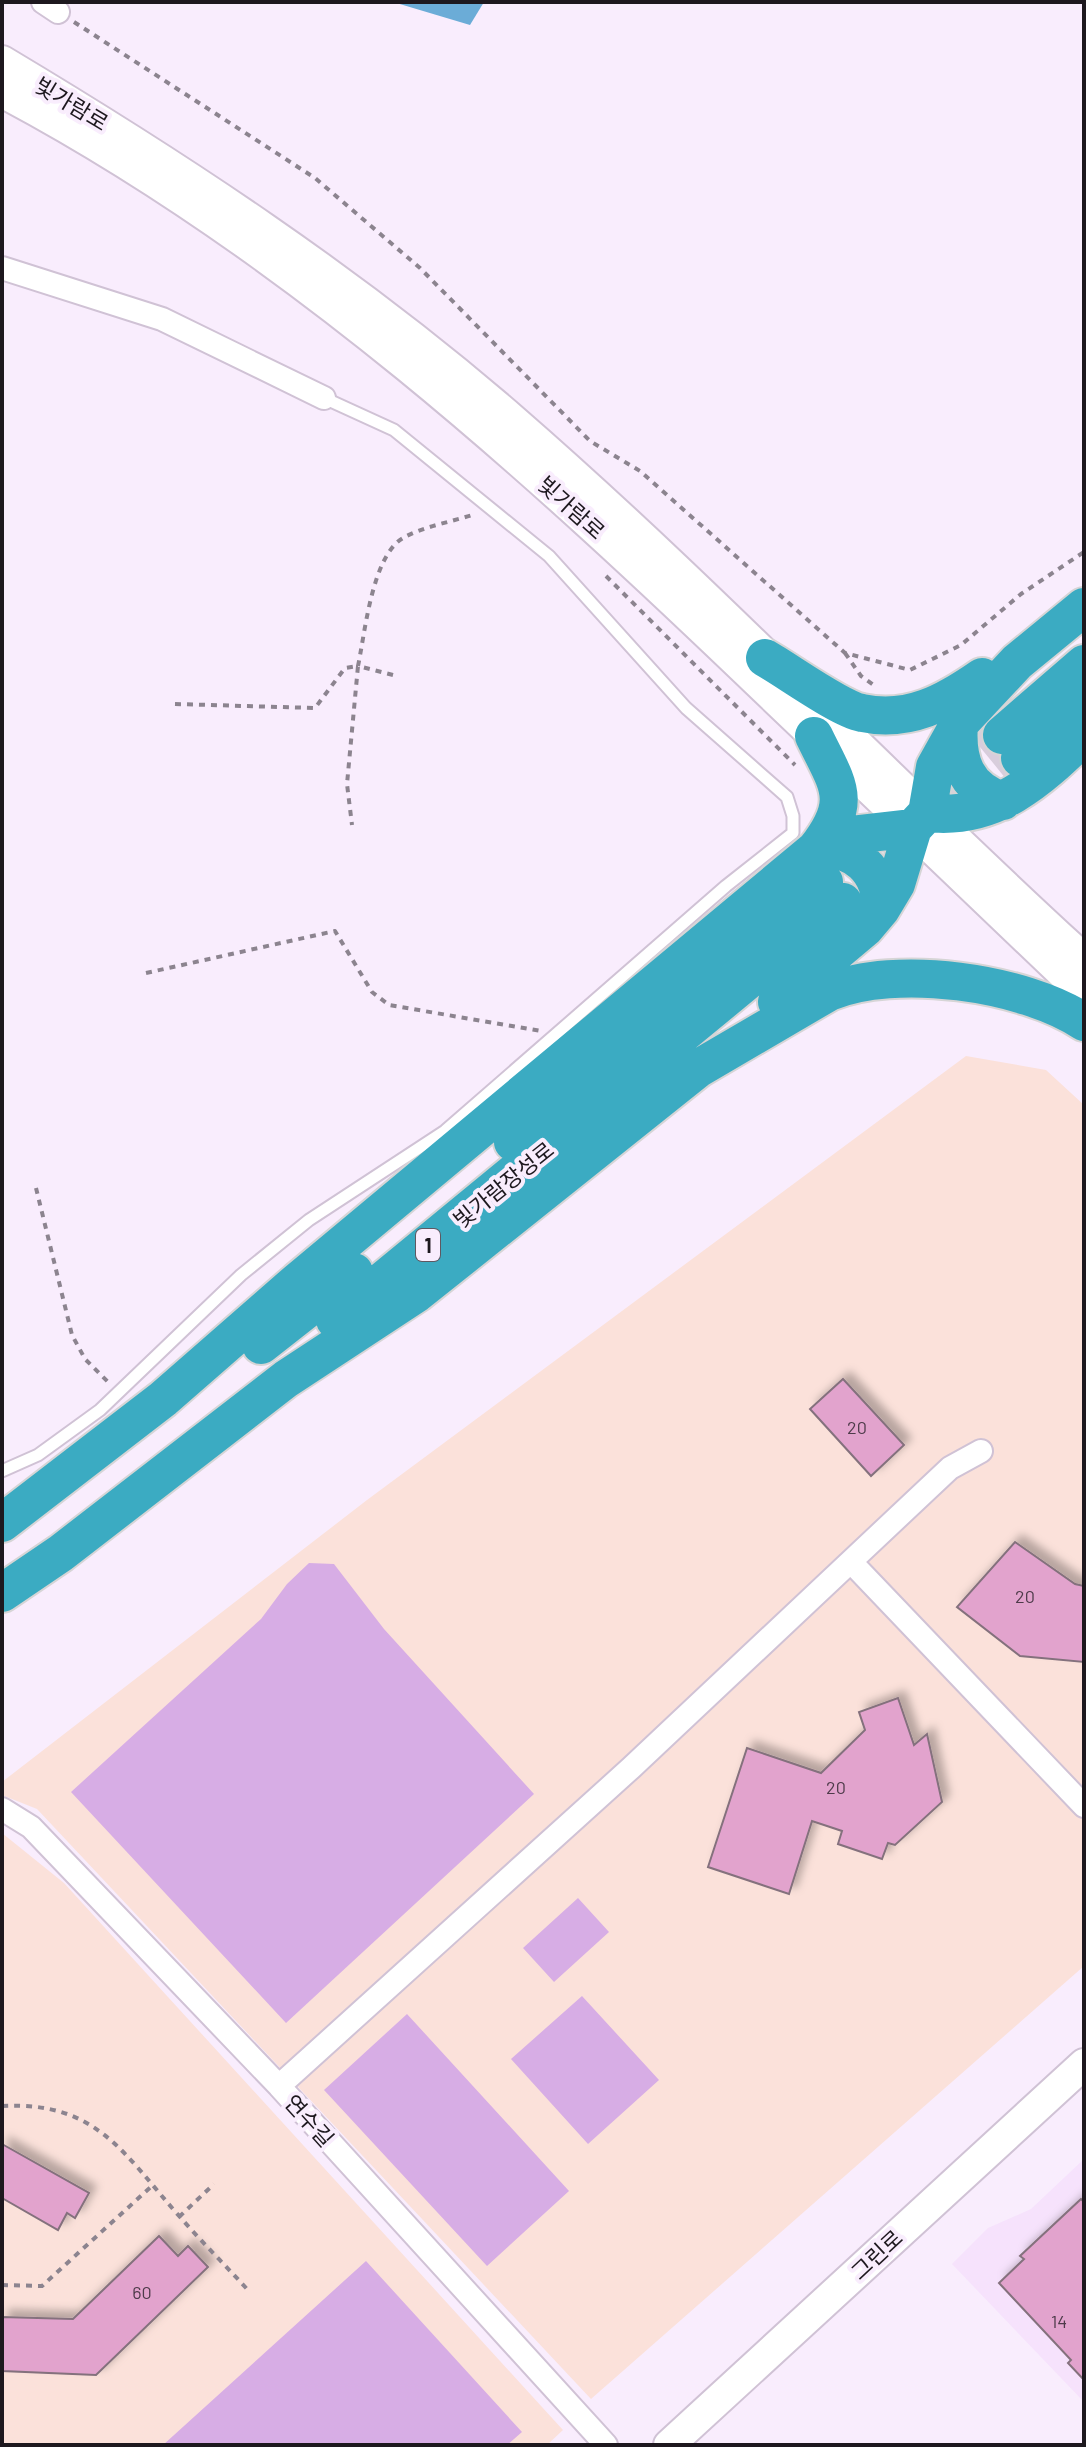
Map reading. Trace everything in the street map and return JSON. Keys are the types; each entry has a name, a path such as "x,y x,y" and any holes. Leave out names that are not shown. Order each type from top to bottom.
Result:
{"highway":[{"path":"2,1593 61,1553 286,1379 417,1293 699,1068 865,928 896,884 920,821 935,767 959,724 1017,662 1084,607"},
{"path":"765,658 861,713 900,713 943,704 996,667 1017,662"},
{"path":"1084,664 1011,746 1084,702"},
{"path":"959,724 960,759 967,776 988,796 1003,801"},
{"path":"2,1523 163,1399 310,1271 828,878 852,835 1003,801 1043,776 1084,736"},
{"path":"805,751 838,789 840,810 835,824 828,878"},
{"path":"828,878 837,847 862,861 879,882 881,909"},
{"name":"빛가람장성로","path":"2,1545 425,1217 828,878"},
{"name":"빛가람장성로","path":"2,1573 87,1514 375,1289 828,878"},
{"path":"699,1068 777,1020 848,984 918,976 974,985 1003,990 1084,1022"}],"main road":[{"name":"빛가람로","path":"2,61 155,153 388,318 595,493 765,658 1084,994"},
{"name":"빛가람로","path":"2,92 228,233 388,353 593,524 805,751 920,821 1084,959"},
{"name":"그린로","path":"669,2445 1084,2064"}],"street":[{"path":"2,268 162,319 324,398"},
{"path":"279,2086 852,1563 950,1468 981,1451"},
{"path":"852,1563 1084,1806"},
{"name":"연수길","path":"2,1809 31,1827 279,2086 606,2445"}],"lane":[{"path":"2,1471 38,1455 117,1395 241,1275 309,1220 445,1131 726,886 782,845 793,833 793,816 787,797 686,708 549,556 394,430 324,398"}],"path":[{"path":"51,7 315,178 420,268 590,441 640,471 845,653 861,676 896,699 900,713"},
{"path":"352,825 347,784 358,666 374,589 393,545 414,533 489,510"},
{"path":"845,653 910,670 961,645 1021,594 1084,552"},
{"path":"605,575 805,751"},
{"path":"175,704 315,708 345,668 358,666 393,675"},
{"path":"146,973 335,931 372,992 389,1005 555,1034"},
{"path":"36,1188 72,1335 85,1359 117,1395"},
{"path":"2,2106 41,2105 71,2114 112,2140 247,2289"},
{"path":"2,2285 42,2286 154,2184"},
{"path":"179,2217 214,2184"}],"shaded area":[{"path":"966,1056 1046,1070 1084,1105 1084,1966 591,2399 37,1809 2,1795 2,1782 367,1500"},
{"path":"309,1563 334,1564 384,1629 534,1794 286,2023 71,1792 261,1619 287,1584"},
{"path":"2,1833 64,1883 563,2430 547,2445 2,2445"},
{"path":"578,1898 609,1932 554,1982 523,1948"},
{"path":"582,1996 659,2080 588,2144 511,2059"},
{"path":"407,2014 569,2191 487,2266 324,2090"},
{"path":"1084,2159 1084,2402 952,2264 988,2228 1031,2209"},
{"path":"366,2261 522,2432 507,2445 163,2445"}],"water":[{"path":"393,2 484,2 470,25"}],"building":[{"path":"843,1379 904,1445 871,1476 810,1409"},
{"path":"1015,1542 1075,1584 1084,1586 1084,1662 1020,1656 957,1607"},
{"path":"898,1698 914,1745 927,1734 942,1802 895,1845 888,1843 882,1859 838,1844 842,1831 812,1821 789,1894 708,1867 747,1748 821,1773 865,1730 859,1712"},
{"path":"2,2144 89,2193 75,2218 67,2213 58,2230 2,2198"},
{"path":"1081,2199 1084,2202 1084,2380 1068,2363 1071,2360 999,2283 1024,2259 1020,2256"},
{"path":"159,2236 178,2256 188,2246 208,2267 96,2375 2,2371 2,2317 73,2319"}],"tunnel":[{"path":"939,787 1002,735"},
{"path":"957,809 1020,758"}]}
